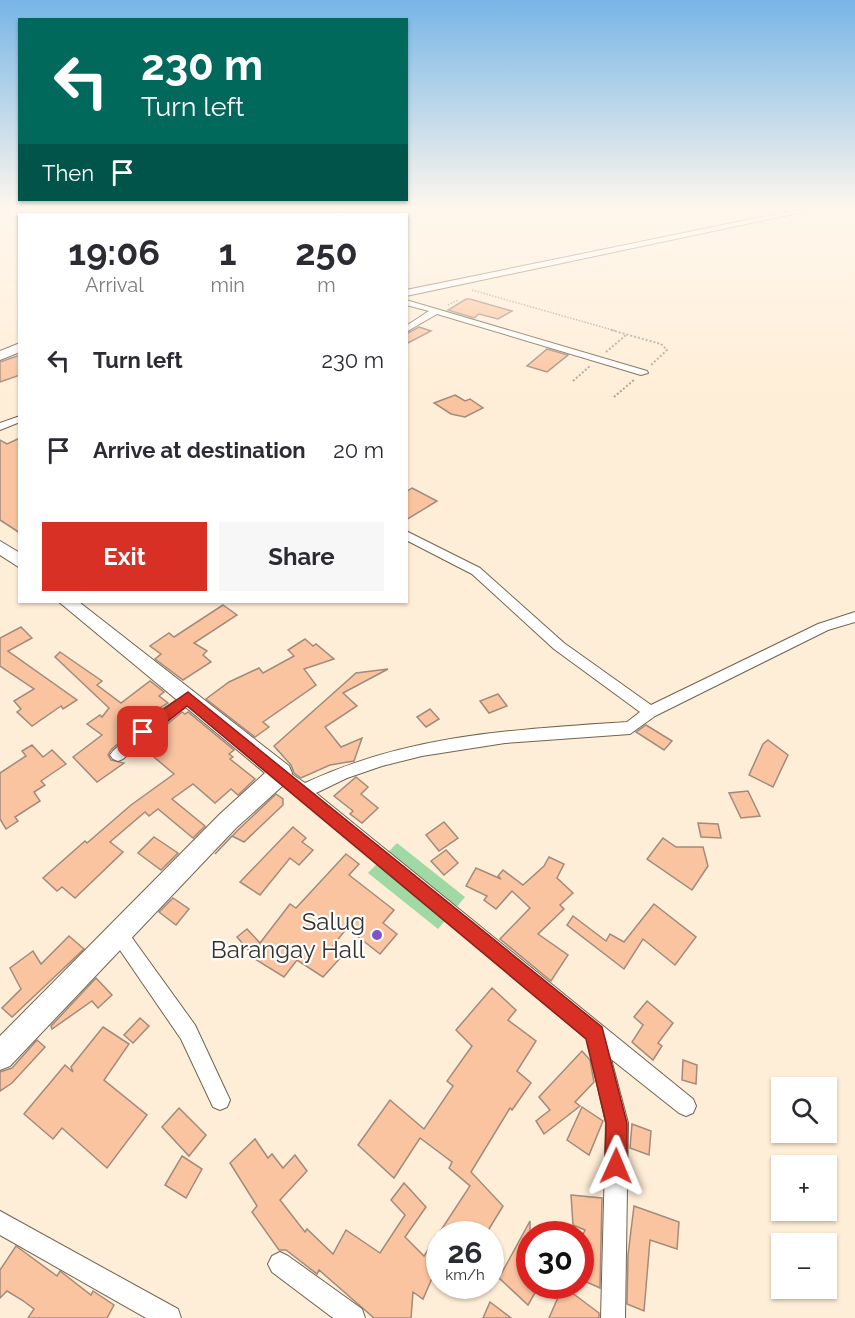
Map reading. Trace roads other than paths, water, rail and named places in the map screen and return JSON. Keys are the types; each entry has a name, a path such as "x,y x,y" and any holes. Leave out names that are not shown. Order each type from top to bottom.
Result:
{"main road":[{"path":"408,293 506,273"},
{"path":"0,356 18,348"},
{"path":"0,546 18,560"},
{"path":"0,1056 228,821 281,773 69,603"}],"street":[{"path":"408,303 644,373"},
{"path":"408,329 434,312"},
{"path":"0,427 18,418"},
{"path":"408,536 476,572 559,646 650,712"},
{"path":"304,791 334,775 393,755 449,744 630,728 650,712 823,627 855,617"},
{"path":"118,755 155,721 188,698"},
{"path":"281,773 595,1034 686,1106"},
{"path":"119,934 188,1032 220,1100"},
{"path":"595,1034 617,1123 613,1318"},
{"path":"0,1222 169,1318"},
{"path":"280,1264 353,1318"}],"place":[{"name":"Salug Barangay Hall","path":"377,935"}]}
